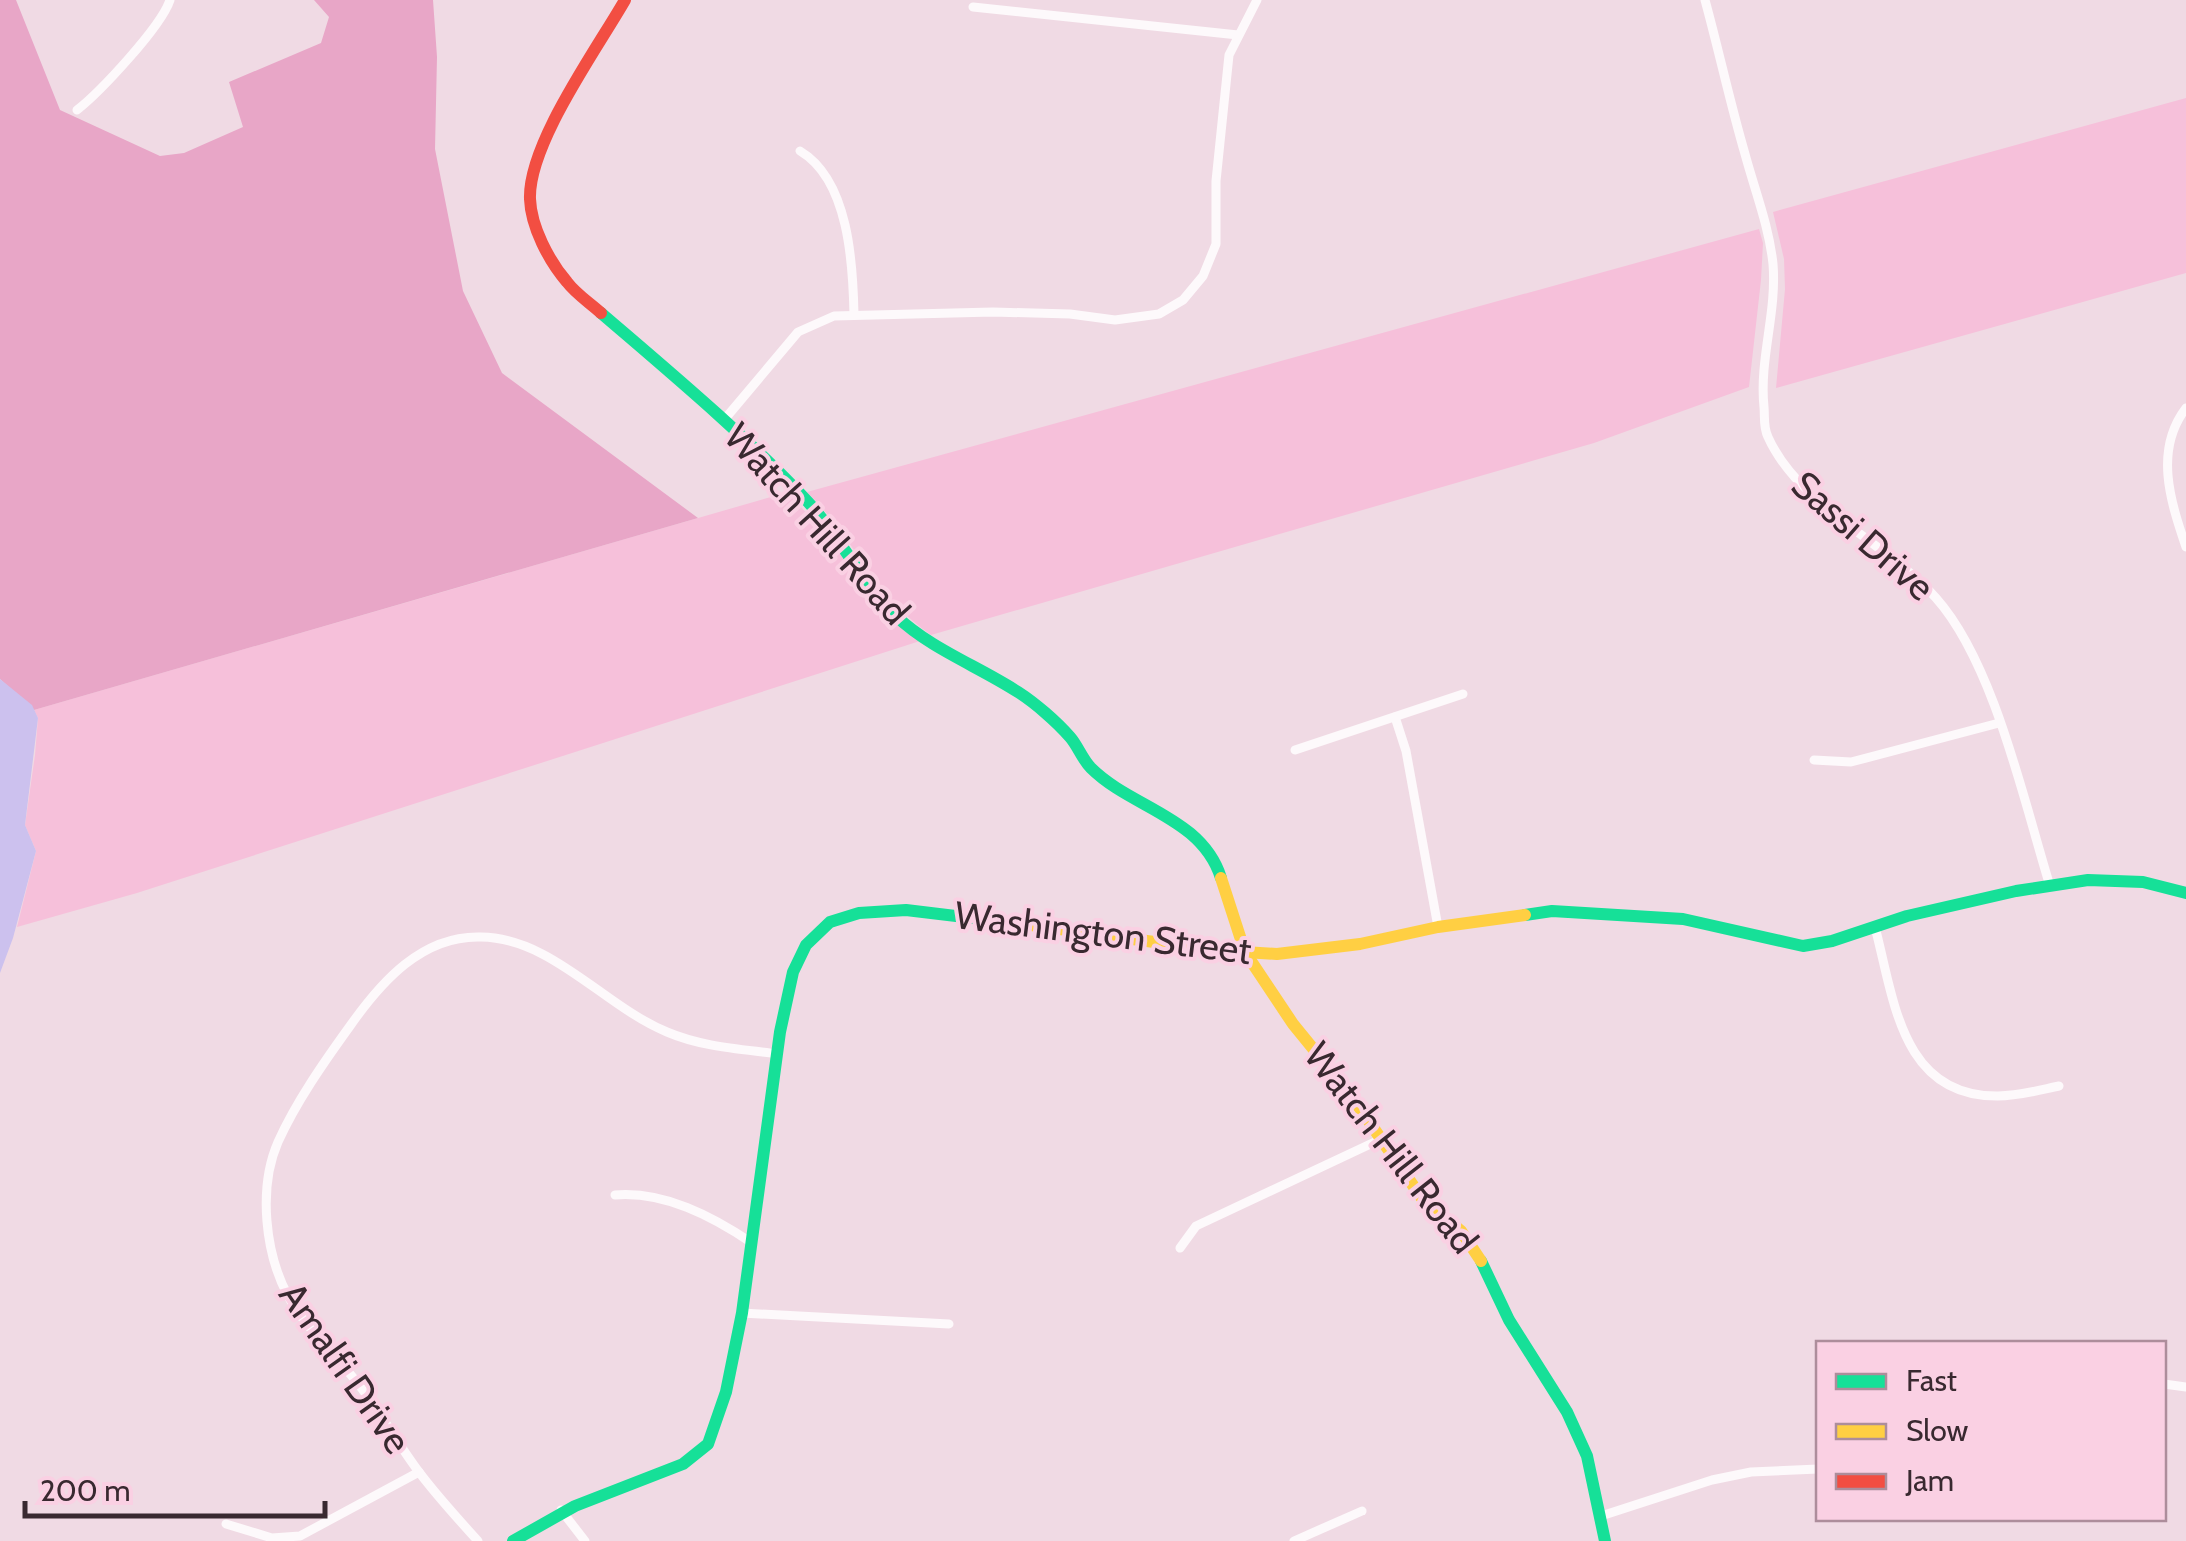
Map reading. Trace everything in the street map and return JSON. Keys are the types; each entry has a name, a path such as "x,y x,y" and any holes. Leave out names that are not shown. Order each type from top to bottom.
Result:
{"street":[{"path":"77,110 144,38 170,0"},
{"name":"Watch Hill Road","path":"625,0 543,142 532,172 530,201 543,245 567,283 724,420 820,515 870,586 897,616 936,645 1022,694 1069,736 1089,767 1110,784 1165,813 1203,846 1218,870 1246,952 1293,1024 1350,1094 1421,1197 1460,1231 1484,1266 1509,1320 1567,1412 1586,1456 1605,1541"},
{"path":"724,420 798,332 834,316 1070,314 1115,320 1159,314 1183,300 1204,276 1216,244 1216,181 1229,55 1258,0"},
{"name":"Sassi Drive","path":"1705,0 1744,154 1759,197 1773,265 1773,298 1761,376 1765,431 1793,477 1934,595 1956,622 1999,723 2050,886"},
{"path":"973,7 1238,35"},
{"path":"800,150 819,167 848,234 854,315"},
{"path":"2186,408 2174,424 2167,482 2186,547"},
{"path":"1295,750 1463,694"},
{"path":"1395,717 1406,751 1438,927"},
{"path":"1814,760 1851,762 1999,723"},
{"name":"Washington Street","path":"513,1541 584,1498 698,1456 708,1444 719,1417 742,1312 793,972 806,944 830,922 859,913 906,910 1276,954 1360,944 1438,927 1552,911 1683,920 1803,946 1907,916 2088,880 2143,882 2186,893"},
{"path":"1876,928 1898,1012 1919,1063 1957,1088 1996,1097 2059,1086"},
{"name":"Amalfi Drive","path":"478,1541 418,1472 376,1406 289,1297 272,1256 267,1212 269,1176 278,1144 329,1056 371,996 414,957 446,942 481,936 537,950 620,1008 667,1032 703,1044 778,1054"},
{"path":"1180,1248 1196,1226 1379,1140"},
{"path":"615,1195 646,1195 712,1216 752,1243"},
{"path":"742,1312 949,1324"},
{"path":"1601,1516 1712,1480 1750,1472 1816,1469"},
{"path":"226,1524 272,1538 300,1536 418,1472"},
{"path":"561,1510 585,1541"},
{"path":"1294,1541 1362,1510"}],"shaded area":[{"path":"0,0 16,0 60,110 160,156 184,153 243,127 229,82 321,43 329,17 314,0 433,0 437,57 435,149 463,291 502,373 698,518 34,710 0,679"},
{"path":"2186,98 2186,273 1776,388 1785,289 1784,259 1773,212"},
{"path":"1759,229 1763,243 1761,280 1749,387 1594,443 931,635 894,603 807,492"},
{"path":"788,492 835,546 872,602 920,641 137,893 17,927 36,851 25,825 38,718 34,710"},
{"path":"0,679 32,705 38,718 25,825 36,851 0,973"}],"traffic: fast":[{"path":"601,313 784,477 820,516 896,616 924,638 1025,696 1064,731 1107,782 1164,815 1198,841 1212,857 1221,878"},
{"path":"1525,915 1552,911 1683,919 1803,946 1832,941 1907,916 2016,891 2088,880 2143,882 2186,893"},
{"path":"513,1541 575,1506 683,1464 708,1444 726,1392 742,1313 780,1032 793,972 806,945 830,922 859,913 906,910 1031,925"},
{"path":"1481,1261 1509,1320 1567,1412 1587,1456 1605,1541"}],"traffic: slow":[{"path":"1221,878 1245,952 1293,1024 1350,1094 1421,1197 1461,1231 1481,1261"},
{"path":"1031,925 1212,950 1277,954 1360,944 1438,927 1525,915"}],"traffic: jam":[{"path":"601,313 554,264 537,232 530,199 532,177 552,125 625,0"}]}
